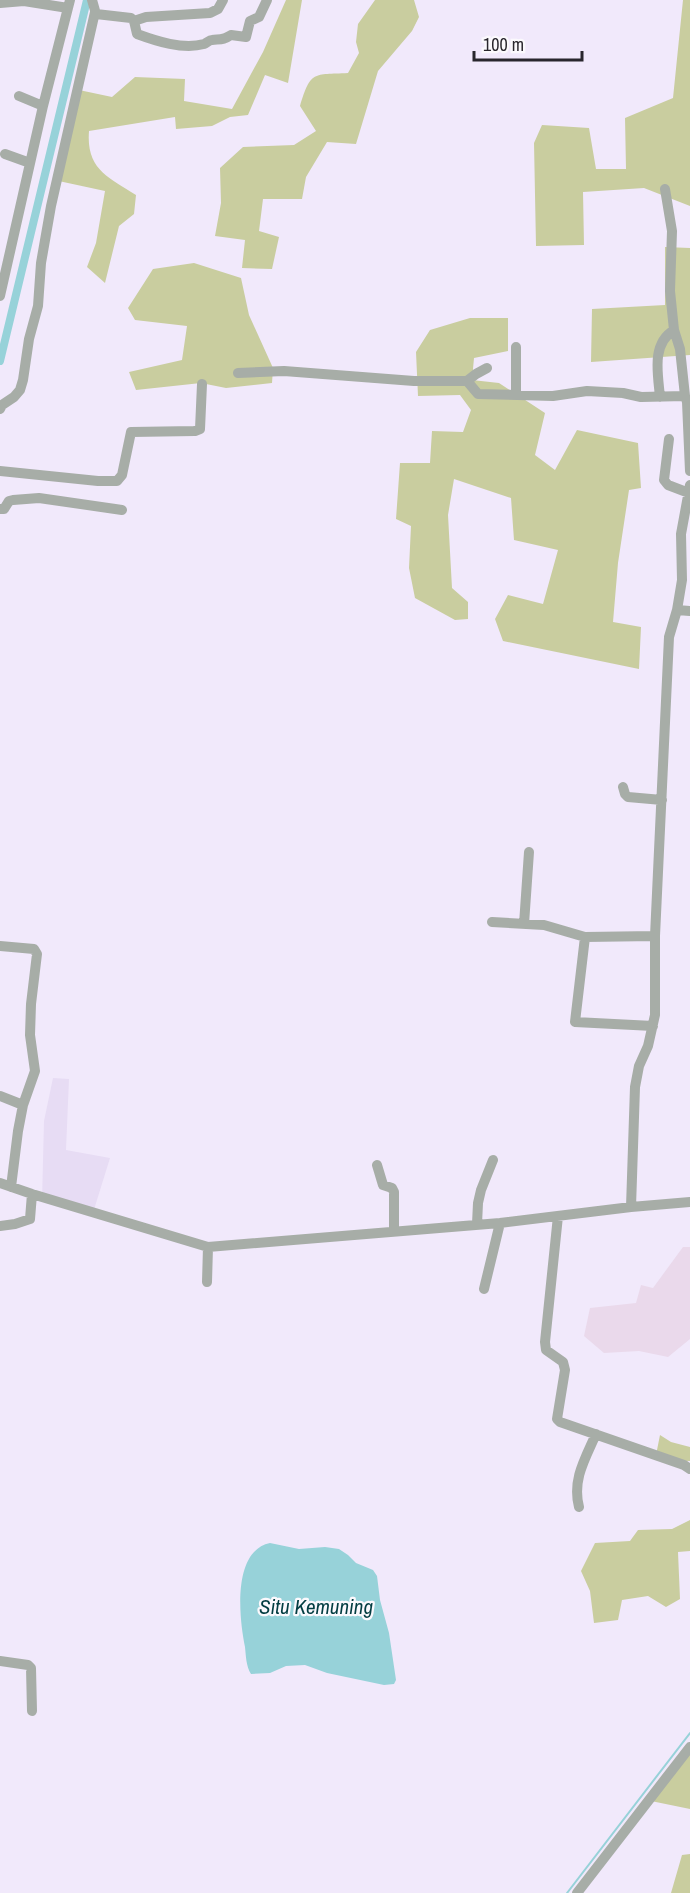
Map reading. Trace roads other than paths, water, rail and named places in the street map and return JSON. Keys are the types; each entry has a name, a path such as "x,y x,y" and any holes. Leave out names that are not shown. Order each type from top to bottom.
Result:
{"street":[{"path":"0,409 20,390 29,339 38,306 41,263 51,206 95,12 92,0"},
{"path":"134,21 146,17 210,13 218,9 224,0"},
{"path":"95,12 107,16 131,18 137,34 153,40 173,45 205,44 210,40 225,39 231,35 246,38 250,21 259,17 267,0"},
{"path":"0,3 24,1 69,4 43,106 0,296"},
{"path":"19,96 43,106"},
{"path":"4,154 30,163"},
{"path":"665,189 672,231 670,291 674,330 680,349 687,402 690,471"},
{"path":"660,397 657,371 659,351 662,340 674,330"},
{"path":"516,347 516,394"},
{"path":"238,373 284,371 414,381 467,381 488,368"},
{"path":"467,381 478,394 553,396 587,391 623,393 641,397 685,396"},
{"path":"0,471 117,481 122,475 131,432 200,429 202,384"},
{"path":"631,1207 635,1087 655,1015 655,936 669,637 682,580 681,534 689,489 668,485 664,480 669,439"},
{"path":"0,509 4,509 9,501 39,498 122,510"},
{"path":"677,610 690,611"},
{"path":"623,787 628,797 662,800"},
{"path":"524,924 529,852"},
{"path":"492,922 544,926 585,937 655,936"},
{"path":"585,937 575,1022 653,1026"},
{"path":"0,945 34,949 37,954 30,1035 35,1071 23,1105 11,1187"},
{"path":"0,1096 23,1105"},
{"path":"477,1224 481,1190 493,1160"},
{"path":"376,1165 383,1185 393,1189 394,1230"},
{"path":"0,1183 208,1247 500,1223 690,1202"},
{"path":"0,1226 30,1219 32,1194"},
{"path":"558,1216 545,1342 548,1352 563,1362 565,1366 557,1419 690,1469"},
{"path":"484,1288 500,1223"},
{"path":"207,1282 208,1247"},
{"path":"579,1507 576,1495 578,1476 596,1434"},
{"path":"0,1661 28,1665 30,1668 32,1711"},
{"path":"577,1893 690,1747"}],"water":[{"name":"Situ Kemuning","path":"270,1543 299,1549 325,1547 339,1549 356,1563 373,1570 377,1576 380,1600 389,1633 396,1680 394,1684 384,1685 327,1673 305,1665 286,1666 270,1673 251,1674 246,1661 241,1620 241,1587 249,1559 258,1549"}],"waterway":[{"path":"0,361 87,0"},
{"path":"567,1893 690,1733"}]}
